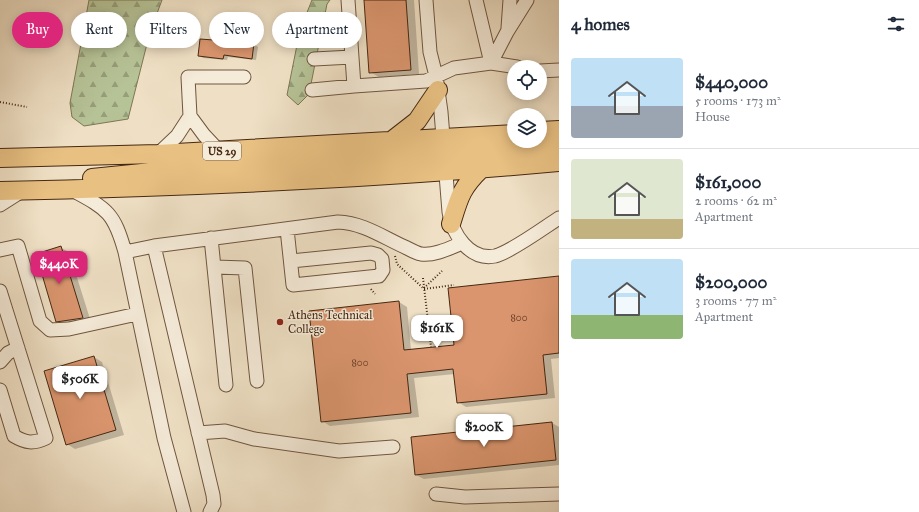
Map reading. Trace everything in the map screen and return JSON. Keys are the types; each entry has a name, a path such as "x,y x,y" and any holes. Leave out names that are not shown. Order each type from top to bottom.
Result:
{"highway":[{"path":"390,142 418,121 437,83"},
{"path":"547,131 559,130"},
{"name":"US 29","path":"0,191 72,190 444,155 507,136"},
{"name":"US 29","path":"0,158 158,154 390,142 444,155 481,169 559,162"},
{"path":"49,190 79,179 192,168 559,148"},
{"path":"451,224 460,193 466,184 481,169"}],"lane":[{"path":"348,0 354,86"},
{"path":"426,0 430,52 437,83 451,224 462,243 471,250 482,255 496,255 559,218"},
{"path":"476,0 492,63"},
{"path":"507,32 510,0"},
{"path":"507,32 517,0"},
{"path":"492,63 507,32 527,0"},
{"path":"507,32 538,0"},
{"path":"314,59 352,56"},
{"path":"437,83 454,68 492,63 507,65"},
{"path":"547,71 559,70"},
{"path":"219,151 204,135 190,116 188,77 244,78"},
{"path":"312,90 426,81 437,83"},
{"path":"158,154 177,136 190,116"},
{"path":"72,190 106,210 119,229 137,314 148,355 164,438 184,512"},
{"path":"0,205 22,191"},
{"path":"125,252 154,246 338,222 351,222 366,227 387,239 421,254 437,252 462,243"},
{"path":"287,229 293,285 379,276 383,270 382,259 376,254 368,253 291,261"},
{"path":"211,238 226,385"},
{"path":"0,250 18,246 40,321 50,330 69,329 137,314"},
{"path":"154,246 213,496 214,504 210,512"},
{"path":"215,266 245,268 256,381"},
{"path":"0,290 46,438 37,443 26,443 14,436 0,390"},
{"path":"0,362 8,353 18,348"},
{"path":"198,433 225,431 254,439 339,450 393,447"},
{"path":"436,494 465,497 559,494"}],"path":[{"path":"0,102 27,107"},
{"path":"396,257 397,264 424,289"},
{"path":"424,289 442,270"},
{"path":"423,278 431,347"},
{"path":"424,289 454,285"}],"green space":[{"path":"89,0 162,0 158,12 135,12 135,48 146,48 128,119 84,126 72,117 70,103 80,48 127,48 127,12 87,12"},
{"path":"312,0 330,0 327,4 325,12 307,12"},
{"path":"296,48 318,48 309,94 298,105 287,95"}],"building":[{"path":"364,0 406,0 411,70 369,73"},
{"path":"201,39 209,40 209,48 253,48 252,59 224,55 223,59 198,56 199,48 201,48"},
{"path":"61,246 83,318 56,322 36,254"},
{"path":"559,276 559,353 543,355 547,394 457,403 453,369 407,374 411,413 321,422 309,311 399,301 404,350 454,345 448,288"},
{"path":"94,356 116,430 66,445 44,371"},
{"path":"552,422 556,460 415,475 411,437"}],"place":[{"name":"Athens Technical College","path":"280,322"}]}
